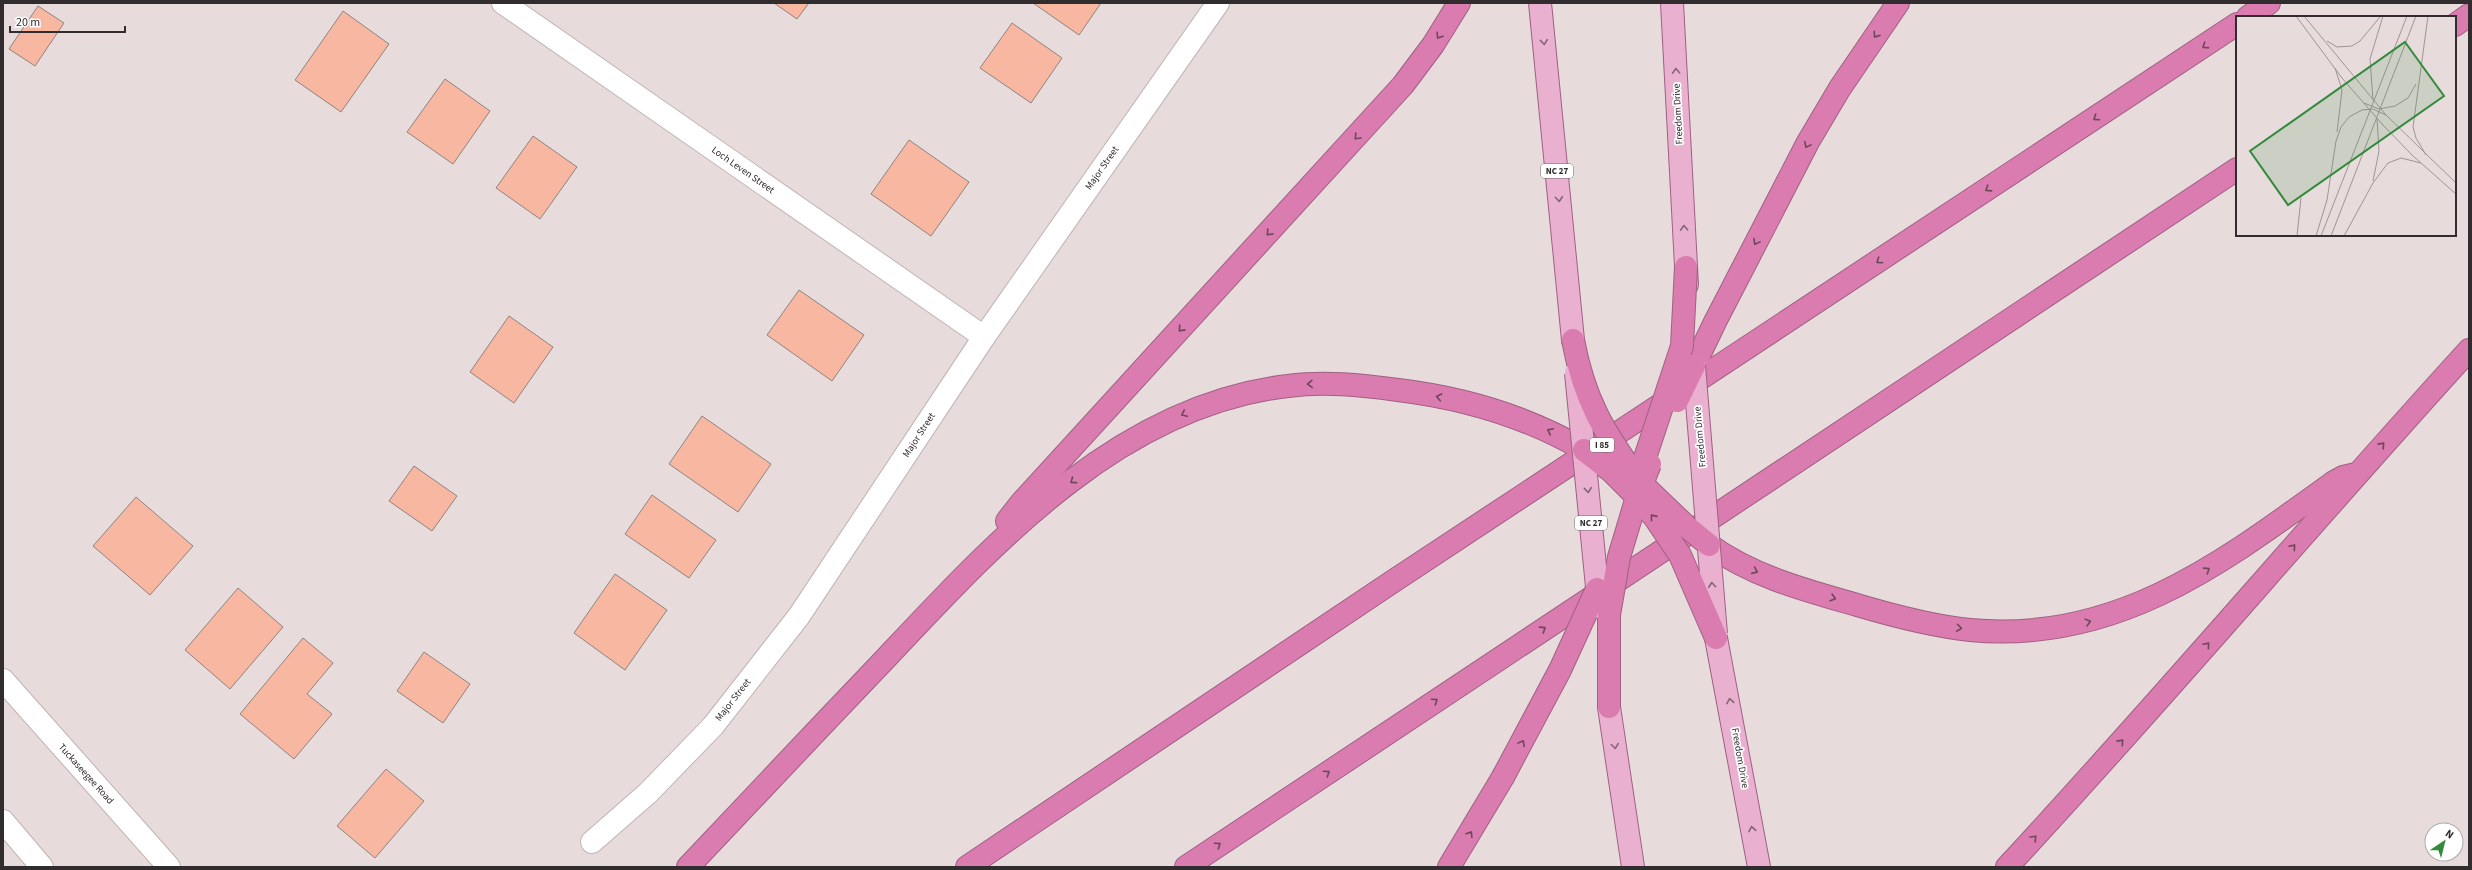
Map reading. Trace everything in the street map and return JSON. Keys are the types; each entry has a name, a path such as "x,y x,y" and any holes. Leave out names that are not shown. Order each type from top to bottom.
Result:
{"highway":[{"path":"995,545 1003,527 1021,503 1403,85 1433,45 1459,3"},
{"path":"1449,867 1503,777 1560,670 1597,589 1637,488 1694,366 1774,207 1840,88 1898,3"},
{"path":"2250,16 2269,3"},
{"path":"2456,24 2469,15"},
{"name":"I 85","path":"968,867 1373,596 2236,25"},
{"path":"1186,867 2236,170"},
{"path":"1609,707 1608,640 1612,600 1619,557 1637,488 1682,346 1686,267"},
{"path":"1573,340 1581,378 1592,406 1637,488 1680,555 1716,638"},
{"path":"2007,867 2160,699 2356,474 2469,350"},
{"path":"688,867 995,545 1045,502 1120,448 1151,429 1190,411 1254,391 1289,386 1345,384 1413,392 1477,404 1538,426 1584,450 1611,471 1637,488 1709,545 1746,568 1795,587 1904,618 1931,625 1971,630 2010,632 2048,630 2085,623 2139,605 2198,576 2275,525 2334,482 2343,477 2356,474"}],"main road":[{"name":"NC 27","path":"1540,3 1609,707 1633,867"},
{"name":"Freedom Drive","path":"1672,3 1686,267 1716,638 1724,670 1759,867"}],"street":[{"name":"Loch Leven Street","path":"503,3 984,337"},
{"name":"Major Street","path":"592,842 648,792 713,726 799,616 984,337 1218,3"},
{"name":"Tuckaseegee Road","path":"3,680 169,867"},
{"path":"3,821 42,867"}],"building":[{"path":"774,3 809,3 797,19"},
{"path":"1033,3 1101,3 1079,35"},
{"path":"38,6 64,23 35,66 9,49"},
{"path":"343,11 389,44 341,112 295,80"},
{"path":"1012,23 1062,58 1031,103 980,68"},
{"path":"445,79 490,111 453,164 407,132"},
{"path":"533,136 577,167 540,219 496,188"},
{"path":"909,140 969,182 931,236 871,194"},
{"path":"799,290 864,335 832,381 767,335"},
{"path":"509,316 553,347 514,403 470,372"},
{"path":"702,416 771,464 738,512 669,464"},
{"path":"414,466 457,496 432,531 389,501"},
{"path":"652,495 716,540 689,578 625,534"},
{"path":"136,497 193,546 150,595 93,546"},
{"path":"615,574 667,610 625,670 574,633"},
{"path":"238,588 283,627 230,689 185,650"},
{"path":"303,638 333,663 307,694 332,714 294,759 240,714"},
{"path":"424,652 470,684 443,723 397,691"},
{"path":"386,769 424,801 375,858 337,826"}]}
